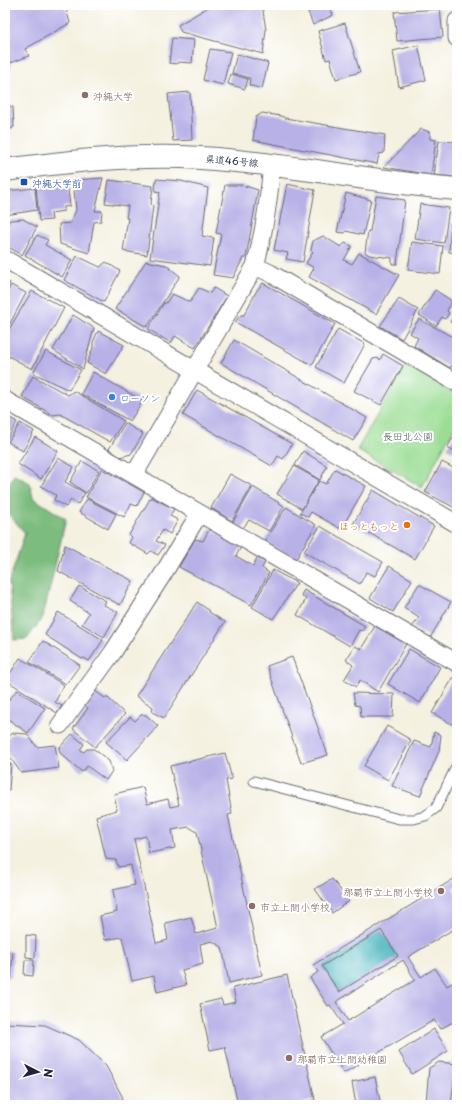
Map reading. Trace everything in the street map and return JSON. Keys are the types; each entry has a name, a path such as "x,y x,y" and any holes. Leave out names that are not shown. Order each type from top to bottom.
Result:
{"main road":[{"name":"県道46号線","path":"5,170 52,163 104,159 151,157 201,158 272,164 417,185 457,189"}],"street":[{"path":"457,21 457,38"},
{"path":"134,475 255,266 259,253 268,199 272,164"},
{"path":"5,259 457,524"},
{"path":"255,266 270,272 457,383"},
{"path":"5,400 457,663"},
{"path":"60,725 113,652 164,574 199,514"}],"lane":[{"path":"254,781 399,819 414,819 425,816 436,808 457,765"}],"green space":[{"name":"長田北公園","path":"407,363 457,395 457,422 422,487 357,450"},
{"path":"14,475 30,483 33,498 66,519 43,617 27,639 14,640 9,582 25,533 5,510 5,492"}],"water":[{"path":"381,930 398,956 339,992 322,966"}],"building":[{"path":"5,5 65,5 70,23 25,49 29,56 10,63 8,106 13,107 14,127 5,133"},
{"path":"212,5 262,5 266,30 263,54 181,32 178,25"},
{"path":"286,5 329,5 333,15 313,25 307,9 298,12 296,7 290,9 286,7"},
{"path":"440,9 443,37 397,41 394,12"},
{"path":"345,23 360,72 336,79 330,59 326,60 318,31"},
{"path":"172,38 194,40 192,63 169,63"},
{"path":"418,45 426,80 399,87 393,51"},
{"path":"210,49 231,52 223,85 203,80"},
{"path":"237,54 268,63 262,89 249,85 250,78 232,73"},
{"path":"231,74 248,79 245,89 228,84"},
{"path":"190,92 192,140 173,141 168,94"},
{"path":"262,113 385,135 384,153 379,154 377,164 253,140 256,117"},
{"path":"421,129 430,132 430,139 436,140 431,175 384,167"},
{"path":"439,141 457,142 457,177 434,175"},
{"path":"103,178 95,211 102,211 101,221 94,222 89,253 60,244 59,224 70,223 76,210 73,180"},
{"path":"156,179 181,181 208,188 202,236 214,238 210,266 150,258 160,192 155,191"},
{"path":"109,180 153,186 151,204 153,206 147,255 123,251 128,218 126,218 128,206 105,203"},
{"path":"67,181 70,206 64,207 64,211 51,213 52,220 39,221 36,185"},
{"path":"287,184 315,190 303,262 286,259 288,253 274,250"},
{"path":"225,185 242,185 258,190 246,258 243,258 233,278 213,275 221,234 216,233"},
{"path":"35,188 37,210 5,215 5,191"},
{"path":"346,193 371,200 363,235 346,231 345,233 337,232"},
{"path":"376,196 405,200 397,264 392,264 392,258 369,255 365,252"},
{"path":"420,204 449,208 444,243 415,239"},
{"path":"23,219 37,227 22,255 5,245 7,236 5,234 5,229 10,220"},
{"path":"451,223 457,224 457,253 449,252"},
{"path":"37,235 48,240 45,245 72,260 62,277 25,255"},
{"path":"323,236 341,247 345,243 352,246 344,260 352,264 359,253 399,275 376,314 309,277 314,268 306,263 313,252 311,250 313,241"},
{"path":"412,242 443,246 440,274 408,270"},
{"path":"77,256 100,267 106,262 120,271 104,302 64,280"},
{"path":"146,261 166,265 180,276 147,327 115,309"},
{"path":"5,279 10,283 5,292"},
{"path":"263,283 335,324 312,365 235,322 241,315 244,315 257,290"},
{"path":"11,285 26,293 5,333 5,295"},
{"path":"199,288 210,293 214,288 227,296 195,348 175,336 171,343 148,329 164,303 166,303 172,294 190,302"},
{"path":"435,290 452,301 447,311 449,313 445,319 442,317 436,326 419,315"},
{"path":"32,291 64,308 32,369 5,354 5,336"},
{"path":"399,299 418,310 402,339 380,326"},
{"path":"457,309 457,325 450,322"},
{"path":"73,315 94,328 83,369 53,350"},
{"path":"419,319 457,339 457,362 454,367 451,366 450,368 414,346 418,338 410,333"},
{"path":"338,329 365,344 344,383 316,367"},
{"path":"98,331 124,345 106,374 87,363"},
{"path":"234,340 367,418 353,441 221,363"},
{"path":"46,351 81,370 69,390 33,373"},
{"path":"383,354 403,366 381,405 354,391 373,359 378,358 380,360"},
{"name":"ローソン","path":"93,372 143,401 130,421 81,394"},
{"path":"33,376 68,395 74,391 124,421 110,442 60,414 53,415 22,397"},
{"path":"197,390 292,444 283,459 278,456 272,466 183,415"},
{"path":"5,415 17,422 5,443"},
{"path":"20,423 34,431 23,451 8,442"},
{"path":"125,423 143,434 131,454 120,457 109,449"},
{"path":"455,434 457,435 457,453 447,448"},
{"path":"35,437 58,451 41,479 18,464"},
{"path":"303,451 327,466 320,480 295,465"},
{"path":"58,458 74,467 65,482 85,493 78,504 71,500 66,507 54,500 56,495 41,486"},
{"path":"82,461 99,471 86,493 70,482"},
{"path":"442,462 457,470 457,509 425,492"},
{"path":"294,466 319,480 302,509 277,494"},
{"path":"102,469 144,492 137,506 131,504 124,517 86,497"},
{"path":"335,469 366,486 341,529 311,512 308,517 300,513 319,481 326,484"},
{"path":"230,474 252,486 232,521 211,508"},
{"path":"253,487 284,506 269,531 249,520 243,528 233,522"},
{"path":"373,490 434,526 415,559 353,524"},
{"path":"151,497 174,509 170,516 178,520 170,534 163,530 156,541 165,545 158,555 151,551 148,554 129,543 132,537 129,535"},
{"path":"87,499 116,514 108,529 79,512"},
{"path":"286,507 316,525 296,559 264,542"},
{"path":"320,526 383,562 375,576 366,572 360,584 304,552"},
{"path":"210,528 241,547 236,556 253,566 257,558 265,562 262,568 269,573 251,605 179,567 195,539 203,541"},
{"path":"65,545 133,581 120,605 58,571"},
{"path":"389,566 412,580 393,612 370,598"},
{"path":"273,570 297,583 273,619 252,607"},
{"path":"419,584 451,602 430,638 412,627 419,618 404,608"},
{"path":"79,586 106,601 104,605 118,612 104,637 82,624 89,613 70,601"},
{"path":"304,590 365,626 362,631 359,630 350,646 297,615 306,599 301,595"},
{"path":"197,602 225,622 164,718 152,712 153,707 136,696"},
{"path":"58,612 103,640 89,661 84,658 82,659 45,635"},
{"path":"375,626 406,644 378,692 360,680 356,687 344,680 353,665 346,660 355,646 361,649"},
{"path":"43,641 80,665 66,684 29,662"},
{"path":"409,649 440,667 420,703 388,684"},
{"path":"292,657 328,755 301,763 267,666"},
{"path":"20,658 64,685 55,702 62,706 57,713 6,680"},
{"path":"457,677 457,727 432,713 453,678"},
{"path":"92,689 105,698 108,698 125,714 95,747 73,729 88,708 83,703"},
{"path":"17,690 45,708 28,733 5,717 5,700 8,701"},
{"path":"353,693 394,694 393,717 361,717 360,706 355,705"},
{"path":"141,715 146,715 158,726 127,760 106,742 130,717 135,721"},
{"path":"387,726 411,740 388,780 364,766"},
{"path":"434,732 441,735 439,751 420,796 392,786 414,741 431,747"},
{"path":"13,733 27,734 37,747 55,745 59,768 21,773 5,750 5,740"},
{"path":"72,734 84,744 80,750 84,752 87,749 94,749 109,761 112,771 106,780 87,766 82,772 60,753 59,748"},
{"path":"225,753 232,779 226,780 232,814 228,815 262,975 229,983 222,947 212,941 200,944 203,964 182,970 186,985 157,992 154,976 132,981 122,937 105,940 100,916 117,912 113,890 135,885 131,865 118,867 116,860 106,859 96,816 117,810 114,794 143,787 147,804 168,799 170,807 179,805 170,766","holes":["189,827 197,832 218,928 196,934 191,917 165,923 168,940 156,943 134,839 146,836 149,853 175,848 172,830"]},
{"path":"5,763 11,764 9,790 5,789"},
{"path":"457,877 457,885 453,888 457,894 457,927 408,957 421,977 435,968 447,986 457,980 457,1024 455,1021 440,1029 434,1020 344,1073 321,1037 343,1024 330,1005 328,1006 310,978 318,972 313,965","holes":["381,930 398,956 339,992 322,966","403,960 415,980 348,1021 336,1002"]},
{"path":"332,879 349,901 332,913 315,889"},
{"path":"26,935 36,936 35,958 26,957"},
{"path":"5,951 13,952 11,978 5,978"},
{"path":"25,960 34,960 33,976 24,975"},
{"path":"287,975 315,1100 294,1105 238,1105 225,1047 210,1050 200,1004 221,999 223,1005 236,1002 233,988"},
{"path":"5,1023 45,1025 79,1040 106,1066 122,1096 124,1105 5,1105"},
{"path":"434,1029 448,1051 412,1074 399,1052"},
{"path":"439,1062 456,1064 451,1105 426,1103 429,1068"},
{"path":"375,1077 381,1105 356,1105 352,1082"}],"place":[{"name":"沖縄大学","path":"85,95"},
{"name":"沖縄大学前","path":"24,182"},
{"name":"ローソン","path":"112,397"},
{"name":"ほっともっと","path":"407,525"},
{"name":"那覇市立上間小学校","path":"441,891"},
{"name":"市立上間小学校","path":"252,906"},
{"name":"那覇市立上間幼稚園","path":"289,1058"}]}
